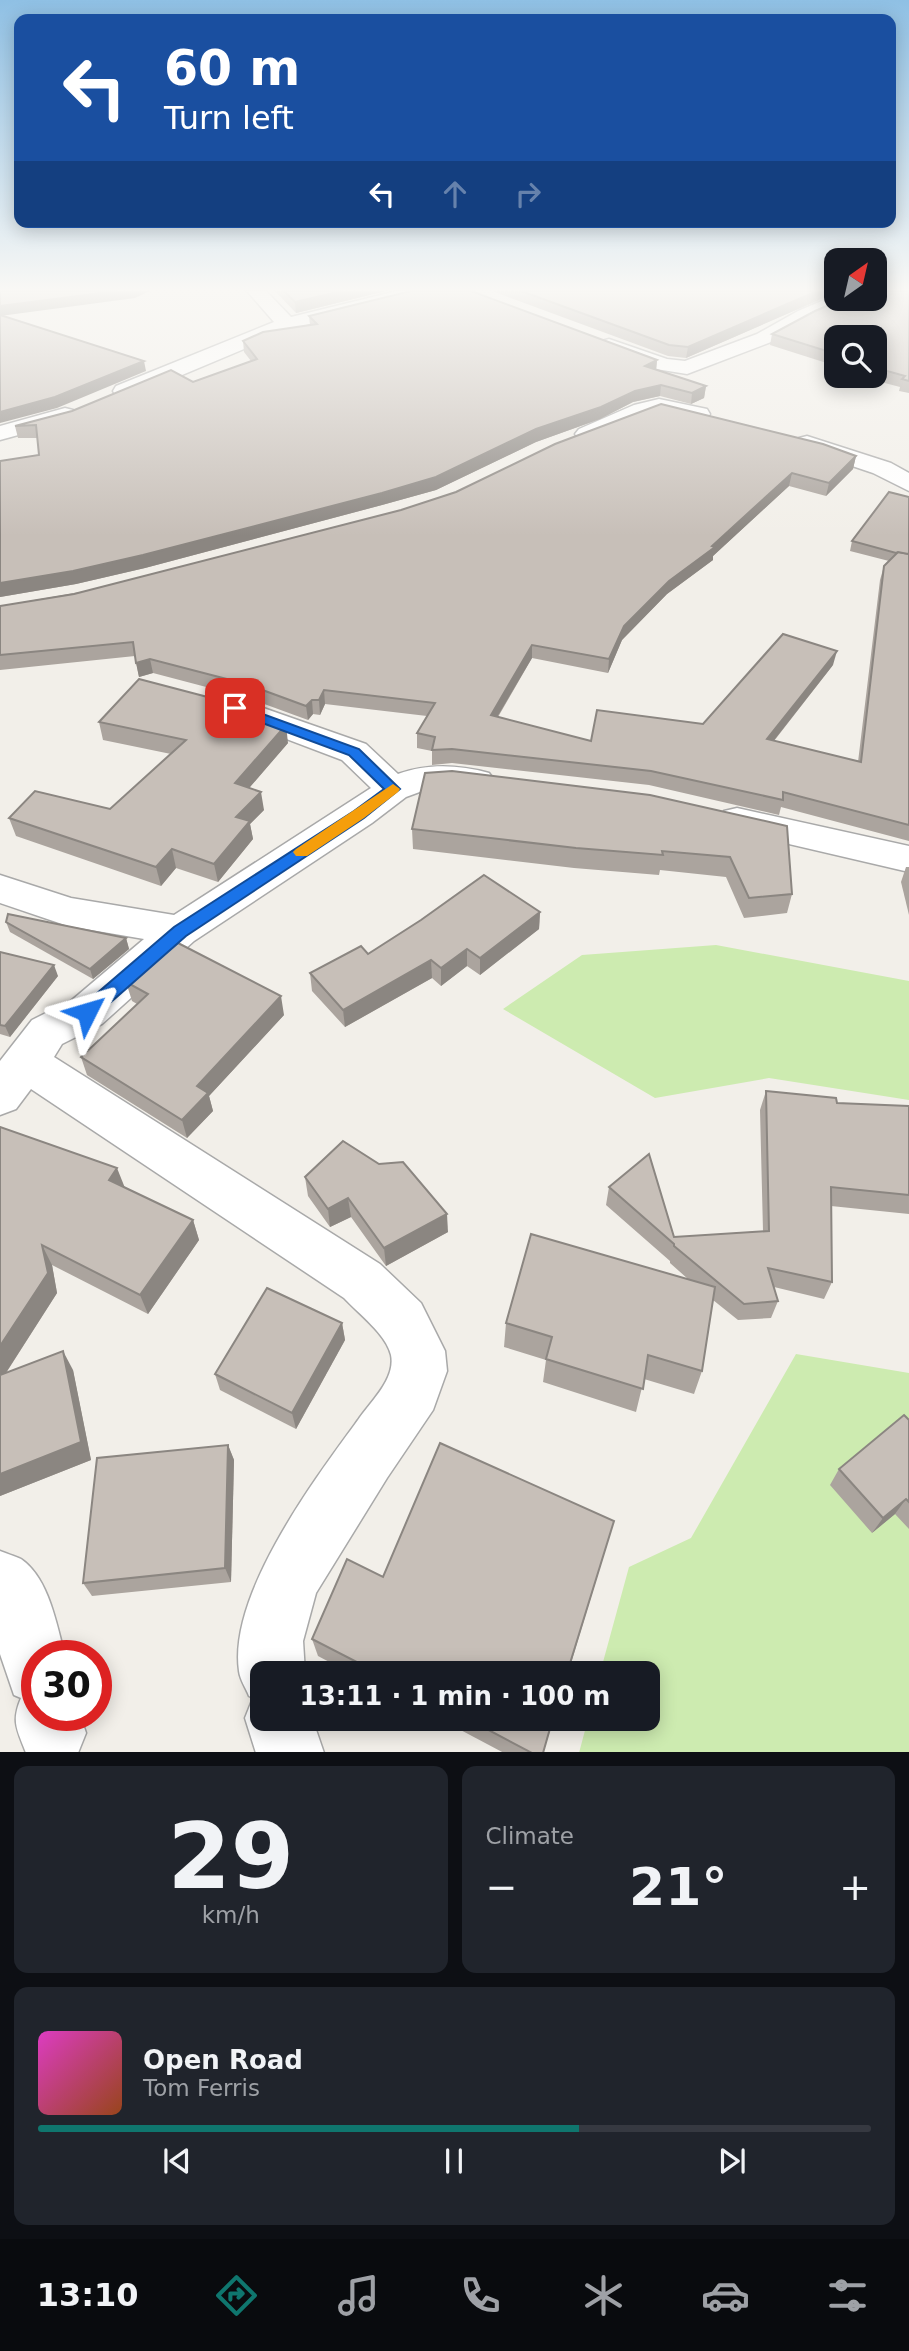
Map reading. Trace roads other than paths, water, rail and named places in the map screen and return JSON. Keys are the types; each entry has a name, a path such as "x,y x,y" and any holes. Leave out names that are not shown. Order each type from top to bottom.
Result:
{"street":[{"path":"0,433 95,403 168,373"},
{"path":"659,406 683,373"},
{"path":"563,443 642,410 659,406 725,421"},
{"path":"790,438 882,468 909,484"},
{"path":"211,702 305,732 354,752 393,789"},
{"path":"272,1661 271,1641 288,1580 366,1457 413,1390 419,1371 418,1351 401,1321 362,1281 13,1079 47,1032 87,1012 180,932 359,815 393,789 420,779 453,777 510,785"},
{"path":"699,811 909,859"},
{"path":"0,889 68,912 180,932"},
{"path":"0,1582 21,1609 29,1640"},
{"path":"283,1731 290,1752"}]}
